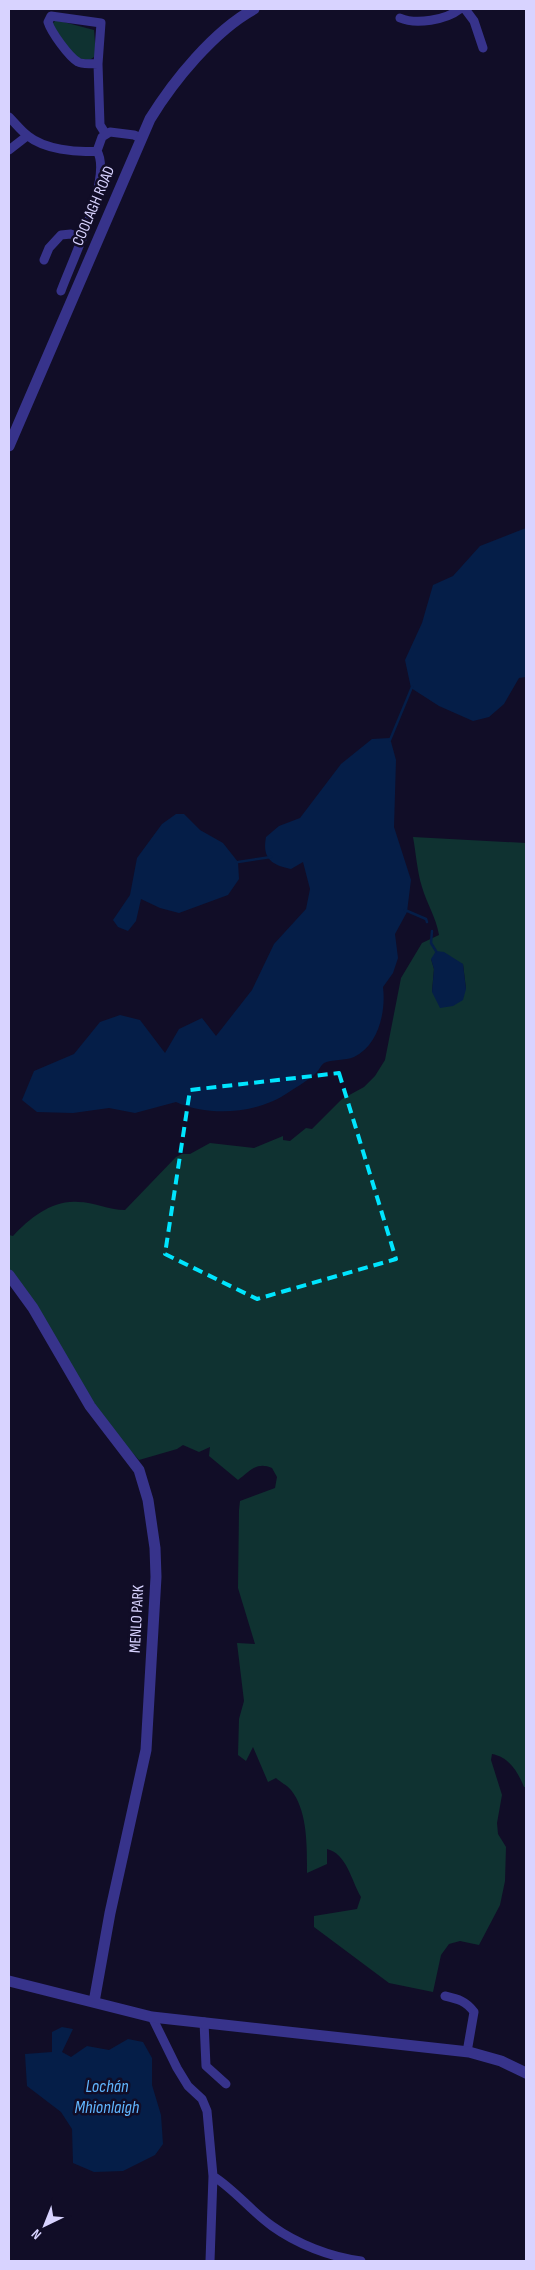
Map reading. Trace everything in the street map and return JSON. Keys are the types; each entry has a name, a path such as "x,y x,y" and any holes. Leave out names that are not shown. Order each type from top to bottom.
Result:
{"street":[{"name":"COOLAGH ROAD","path":"9,446 156,109 186,72 219,37 254,9"},
{"path":"400,18 417,22 448,15 460,9"},
{"path":"465,9 474,22 483,48"},
{"path":"98,64 79,63 74,59 50,29 48,22 51,16 101,23 98,64 100,125 105,133"},
{"path":"9,117 27,136 37,142 58,148 96,151"},
{"path":"105,133 123,133 142,138"},
{"path":"96,151 105,133"},
{"path":"9,150 27,136"},
{"path":"61,291 82,239 99,182 100,159 96,151"},
{"path":"44,260 50,248 61,235 71,234 82,239"},
{"name":"MENLO PARK","path":"9,1275 33,1308 90,1406 139,1470 148,1500 155,1548 156,1577 146,1750 110,1914 94,2002"},
{"path":"9,1981 152,2017 467,2052 501,2061 526,2073"},
{"path":"445,1996 460,1999 468,2004 474,2012 467,2052"},
{"path":"152,2017 176,2068 188,2086 202,2099 207,2111 214,2176 210,2261"},
{"path":"204,2022 206,2066 226,2084"},
{"path":"214,2176 230,2187 272,2226 325,2253 361,2261"}],"highlighted area":[{"path":"339,1073 396,1259 257,1299 165,1254 190,1090"}],"green space":[{"path":"56,20 94,30 96,55 88,60 74,57 52,24"},
{"path":"413,837 526,843 526,1787 524,1787 516,1771 508,1762 492,1754 491,1760 502,1795 497,1823 498,1834 506,1847 505,1881 500,1905 479,1945 460,1941 449,1944 441,1955 433,1992 389,1983 314,1927 314,1916 357,1909 361,1897 344,1862 334,1852 327,1849 327,1864 307,1873 304,1819 297,1799 289,1788 276,1778 268,1782 253,1747 246,1761 238,1755 239,1719 244,1701 237,1643 255,1644 238,1588 240,1501 275,1488 277,1477 272,1468 258,1466 238,1480 209,1456 210,1447 199,1452 183,1445 177,1449 139,1460 90,1406 9,1275 9,1235 13,1236 34,1217 50,1207 68,1202 84,1202 125,1210 176,1157 182,1154 190,1154 210,1143 254,1148 283,1136 283,1140 290,1141 306,1128 312,1129 342,1099 364,1087 375,1076 385,1060 401,978 422,943 439,935 420,881","holes":["431,959 463,964 466,989 432,992 434,969"]}],"water":[{"path":"526,528 526,677 519,678 504,704 489,717 473,721 439,706 411,688 405,660 422,623 433,585 453,576 480,546"},
{"path":"390,738 396,760 394,827 411,880 407,912 395,934 398,958 393,973 383,987 382,1017 375,1036 363,1052 354,1057 324,1063 314,1075 289,1092 263,1105 248,1109 233,1111 203,1110 176,1102 135,1113 109,1108 73,1113 37,1112 22,1100 34,1071 74,1054 100,1022 120,1015 140,1020 165,1053 179,1029 202,1018 216,1036 252,990 274,944 306,909 310,889 303,862 291,869 273,863 265,850 266,837 279,826 300,818 341,764 372,739"},
{"path":"176,814 184,814 200,830 223,843 238,862 239,879 228,895 179,913 160,908 141,899 136,921 128,931 118,927 113,920 130,895 137,858 162,824"},
{"path":"436,951 444,952 463,964 466,989 463,1000 453,1006 440,1008 432,992 434,969 431,959"},
{"name":"Lochán Mhionlaigh","path":"62,2027 73,2029 62,2052 71,2057 87,2046 109,2050 128,2039 143,2042 152,2058 152,2085 161,2115 163,2144 155,2155 123,2171 94,2172 73,2163 72,2129 61,2112 27,2086 25,2054 52,2052 52,2032"}],"waterway":[{"path":"390,740 412,687"},
{"path":"238,862 271,857"},
{"path":"405,910 426,919 427,922"},
{"path":"432,931 431,943 436,951"}]}
